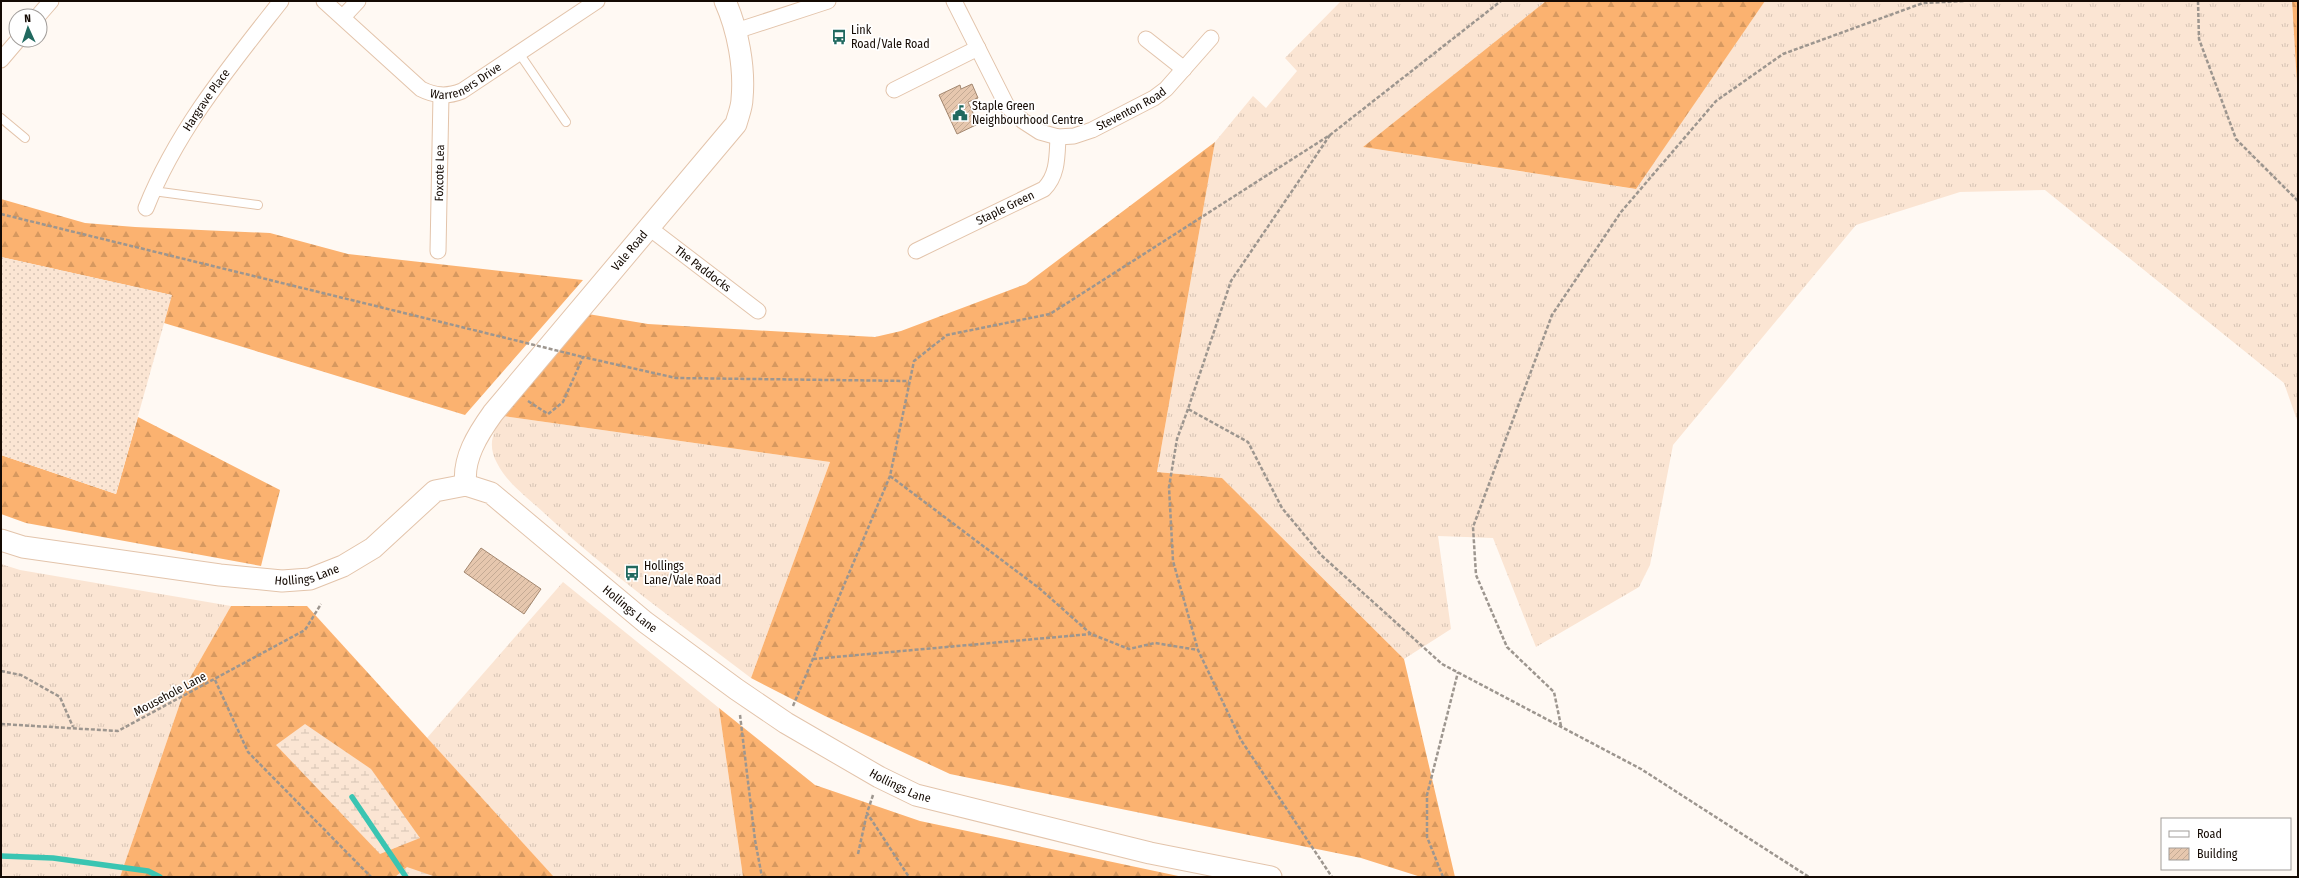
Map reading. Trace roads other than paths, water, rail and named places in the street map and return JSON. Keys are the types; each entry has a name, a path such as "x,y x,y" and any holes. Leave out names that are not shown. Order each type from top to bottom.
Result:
{"street":[{"name":"Hargrave Place","path":"146,208 153,191 186,129 209,94 281,1"},
{"name":"Warreners Drive","path":"324,1 421,89 432,94 441,95 462,91 597,1"},
{"path":"343,17 358,1"},
{"name":"Vale Road","path":"466,485 465,475 471,450 482,430 511,391 736,124 742,100 742,73 736,30 725,1"},
{"path":"736,30 828,1"},
{"name":"Steventon Road","path":"954,1 1007,106 1023,121 1040,132 1058,137 1074,136 1092,130 1154,98 1166,89 1211,38"},
{"path":"1146,39 1184,69"},
{"path":"1,60 11,48"},
{"path":"894,90 978,48"},
{"name":"Foxcote Lea","path":"438,251 441,95"},
{"name":"Staple Green","path":"916,252 1044,189 1052,181 1056,169 1058,137"},
{"name":"The Paddocks","path":"648,227 758,311"},
{"name":"Hollings Lane","path":"1,540 23,546 220,575 282,581 310,579 343,566 373,548 435,491 466,485 491,493 645,622 736,689 786,723 879,777 916,795 1150,853 1271,877"}],"lane":[{"path":"520,53 566,122"},
{"path":"1,118 25,138"},
{"path":"153,191 258,206"}],"waterway":[{"path":"352,797 406,877"},
{"path":"1,856 53,858 148,871 160,877"}],"place":[{"name":"Link Road/Vale Road","path":"839,37"},
{"name":"Staple Green Neighbourhood Centre","path":"960,113"},
{"name":"Hollings Lane/Vale Road","path":"632,573"}]}
